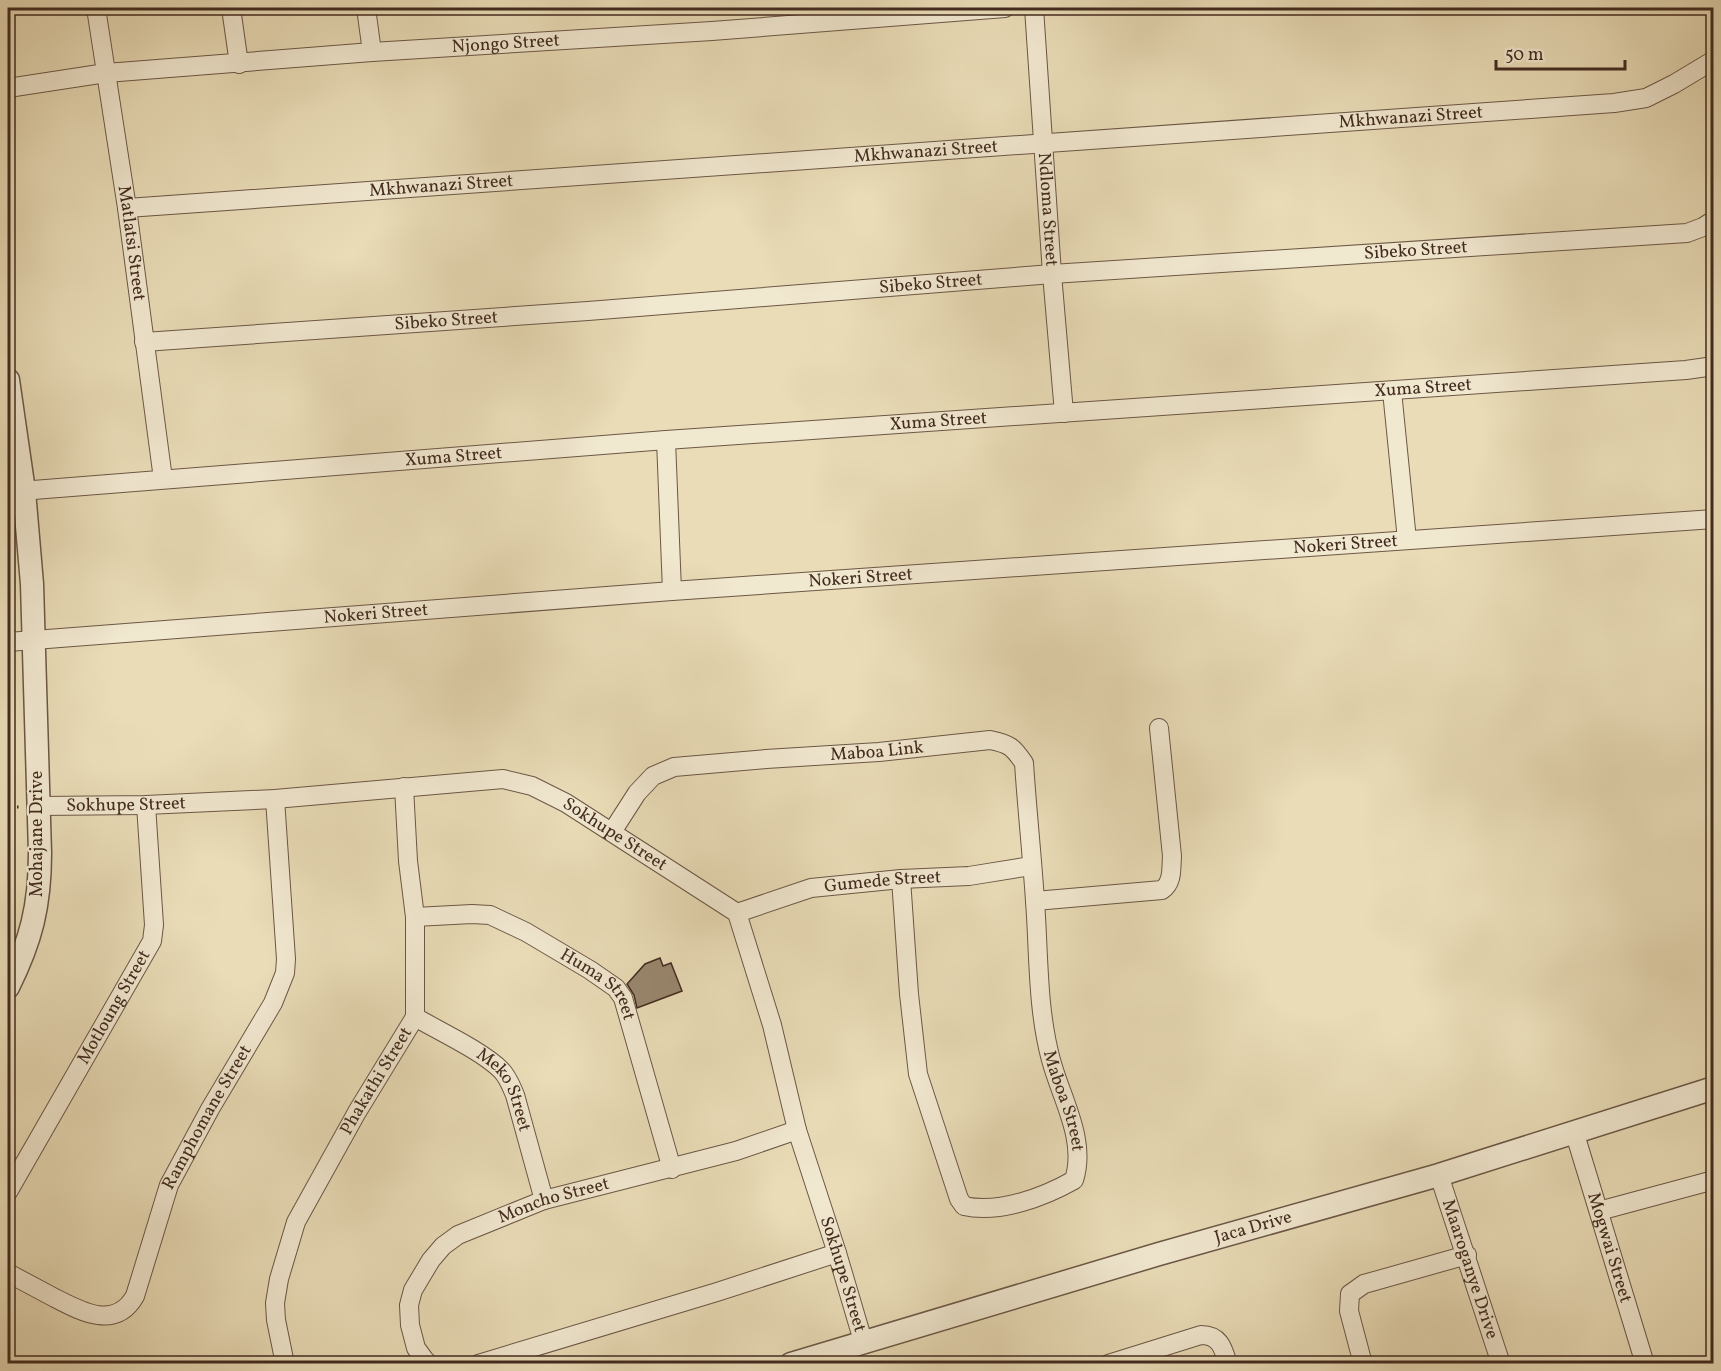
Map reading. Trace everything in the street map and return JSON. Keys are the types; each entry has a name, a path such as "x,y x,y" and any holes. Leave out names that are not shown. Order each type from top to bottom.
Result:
{"street":[{"name":"Matlatsi Street","path":"96,8 127,208 163,479"},
{"path":"231,8 239,64"},
{"path":"366,8 372,52"},
{"name":"Njongo Street","path":"8,88 106,73 1005,8"},
{"name":"Ndloma Street","path":"1034,8 1064,413"},
{"name":"Mkhwanazi Street","path":"127,208 1614,103 1646,98 1713,60"},
{"name":"Sibeko Street","path":"144,342 588,311 1052,274 1688,232 1703,227 1713,220"},
{"name":"Xuma Street","path":"16,491 666,440 1392,391 1686,370 1713,366"},
{"name":"Mohajane Drive","path":"8,380 16,491 32,584 39,806 39,896 21,962 8,987"},
{"path":"1392,391 1407,540"},
{"path":"666,440 672,591"},
{"name":"Nokeri Street","path":"8,642 672,591 1713,519"},
{"path":"1035,902 1162,890 1167,887 1171,877 1172,856 1159,728"},
{"name":"Maboa Link","path":"612,832 637,793 653,776 674,767 879,752 990,740 1007,744 1014,749 1024,763 1035,902"},
{"name":"Sokhupe Street","path":"39,806 275,798 503,779 532,786 566,803 737,913 772,1024 797,1130 863,1341"},
{"name":"Phakathi Street","path":"285,1364 275,1303 279,1279 296,1222 357,1112 415,1017 415,917 408,861 404,787"},
{"name":"Ramphomane Street","path":"8,1273 85,1313 102,1316 118,1312 129,1306 135,1296 169,1185 210,1109 273,1003 285,973 285,937 275,798"},
{"name":"Motloung Street","path":"8,1192 152,941 154,925 146,804"},
{"name":"Gumede Street","path":"737,913 811,888 901,879 969,876 1031,866"},
{"name":"Maboa Street","path":"901,879 909,994 918,1074 959,1198 964,1206 972,1208 983,1209 1017,1202 1061,1187 1074,1180 1078,1167 1077,1149 1069,1114 1051,1060 1042,1012 1036,948 1035,902"},
{"name":"Huma Street","path":"415,917 490,915 526,932 616,988 622,998 672,1169"},
{"name":"Meko Street","path":"415,1017 486,1059 508,1078 515,1095 544,1200"},
{"name":"Jaca Drive","path":"791,1364 863,1341 1439,1174 1713,1088"},
{"name":"Moncho Street","path":"429,1364 416,1348 410,1325 409,1305 413,1290 430,1260 458,1235 544,1200 736,1152 797,1130"},
{"name":"Mogwai Street","path":"1574,1131 1645,1364"},
{"name":"Maaroganye Drive","path":"1439,1174 1467,1254 1501,1364"},
{"path":"1599,1211 1713,1180"},
{"path":"478,1364 717,1292 837,1253"},
{"path":"1363,1364 1349,1311 1350,1294 1364,1284 1467,1254"},
{"path":"1108,1364 1208,1335 1213,1336 1222,1344 1228,1364"}],"building":[{"path":"660,958 663,966 671,963 682,991 637,1008 634,995 627,984 645,964"}]}
